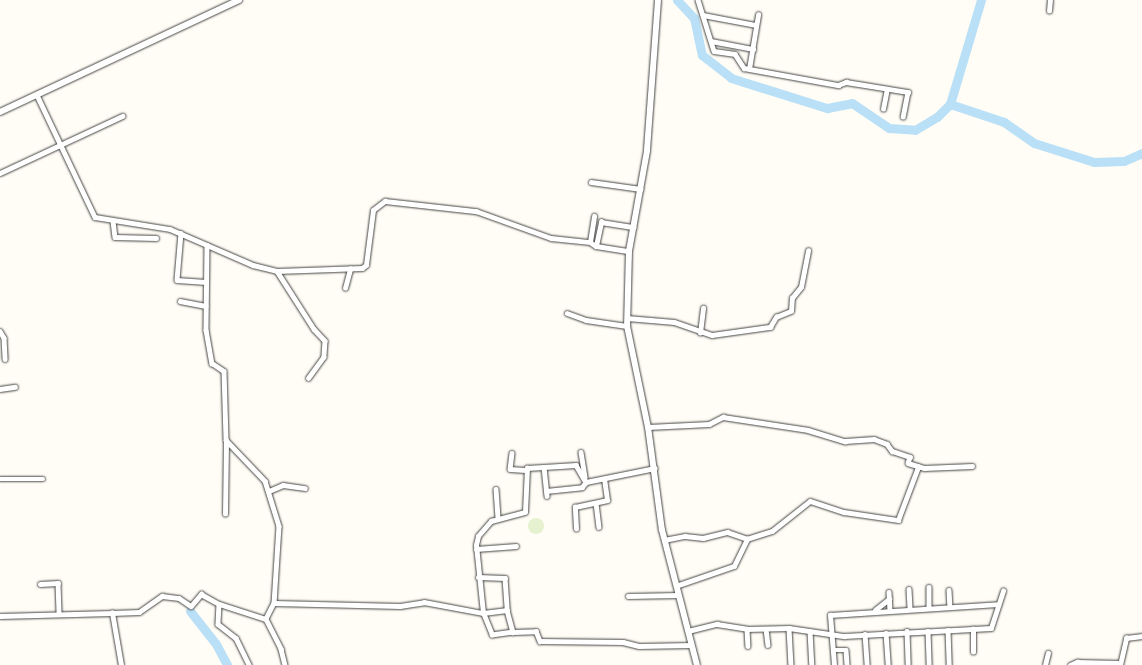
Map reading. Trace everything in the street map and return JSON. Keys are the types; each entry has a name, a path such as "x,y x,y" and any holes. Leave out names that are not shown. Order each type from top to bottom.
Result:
{"street":[{"path":"0,112 239,0"},
{"path":"698,0 714,51 735,54 744,68 838,85 846,82 908,92 903,117"},
{"path":"1049,11 1050,0"},
{"path":"657,3 641,189 629,251 627,326 648,427 664,540 697,665"},
{"path":"703,14 756,25"},
{"path":"749,69 758,15"},
{"path":"711,41 753,49"},
{"path":"883,109 887,89"},
{"path":"37,95 92,215 181,232 207,245 253,264 277,271 362,268 366,264 371,217 375,206 385,201 476,211 530,233 590,242 596,246 629,251"},
{"path":"0,173 122,116"},
{"path":"591,182 641,189"},
{"path":"590,242 594,216"},
{"path":"113,220 115,237 156,238"},
{"path":"596,246 602,222 634,227"},
{"path":"181,232 177,280 206,282"},
{"path":"207,245 206,306 211,361 223,369 226,382 225,514"},
{"path":"627,318 674,322 700,333 712,335 771,326 776,317 791,310 792,298 801,287 808,251"},
{"path":"345,288 350,269"},
{"path":"277,271 314,329 325,341 324,357 309,378"},
{"path":"180,301 206,306"},
{"path":"700,333 703,308"},
{"path":"567,313 586,320 627,326"},
{"path":"0,331 4,338 5,359"},
{"path":"0,389 15,387"},
{"path":"648,427 709,424 723,417 808,430 845,442 874,439 887,444 892,451 910,457 908,463 918,467 972,466"},
{"path":"226,440 269,491 279,526 274,603 266,619"},
{"path":"581,452 586,482"},
{"path":"512,453 510,469 525,470 576,465 586,482"},
{"path":"544,467 547,496"},
{"path":"664,540 685,536 702,538 727,532 747,539 772,531 810,501 844,512 898,520 918,467"},
{"path":"546,491 582,487 586,482 655,468"},
{"path":"525,470 525,512 521,516 498,518 482,530 476,549 483,613 492,635 536,631 541,641 623,642 639,646 691,645"},
{"path":"576,528 575,507 607,500 604,478"},
{"path":"0,479 43,479"},
{"path":"269,491 283,485 305,488"},
{"path":"496,489 498,518"},
{"path":"596,503 599,527"},
{"path":"676,586 734,566 747,539"},
{"path":"476,549 516,546"},
{"path":"478,578 504,578 507,610 514,632"},
{"path":"40,584 58,583 59,613"},
{"path":"929,587 930,608"},
{"path":"909,589 910,609"},
{"path":"949,590 950,607"},
{"path":"688,631 717,624 747,629 789,628 832,636 991,628 1003,591"},
{"path":"889,592 890,610"},
{"path":"0,616 59,613 139,612 164,596 179,598 191,606 201,594 219,604 266,619 281,649 285,665"},
{"path":"628,596 678,595"},
{"path":"874,611 889,599"},
{"path":"274,603 400,606 424,602 483,613 507,610"},
{"path":"219,604 218,624 236,638 249,665"},
{"path":"834,665 830,615 998,604"},
{"path":"112,613 121,665"},
{"path":"789,628 791,665"},
{"path":"747,629 748,646"},
{"path":"766,629 768,645"},
{"path":"973,629 973,652"},
{"path":"928,630 929,665"},
{"path":"948,630 949,665"},
{"path":"810,631 812,665"},
{"path":"908,631 908,665"},
{"path":"886,633 888,665"},
{"path":"865,634 867,665"},
{"path":"1070,665 1077,662 1120,664 1126,638 1142,636"},
{"path":"833,650 846,650 847,665"},
{"path":"1045,665 1048,653"}],"green space":[{"path":"536,518 543,523 544,526 539,533 536,534 529,529 528,526 533,519"}],"waterway":[{"path":"677,0 694,18 702,55 731,78 827,108 852,103 889,128 915,130 937,117 950,104 981,0"},
{"path":"950,104 1004,122 1034,143 1094,162 1124,161 1142,153"},
{"path":"190,611 216,644 227,665"}]}
